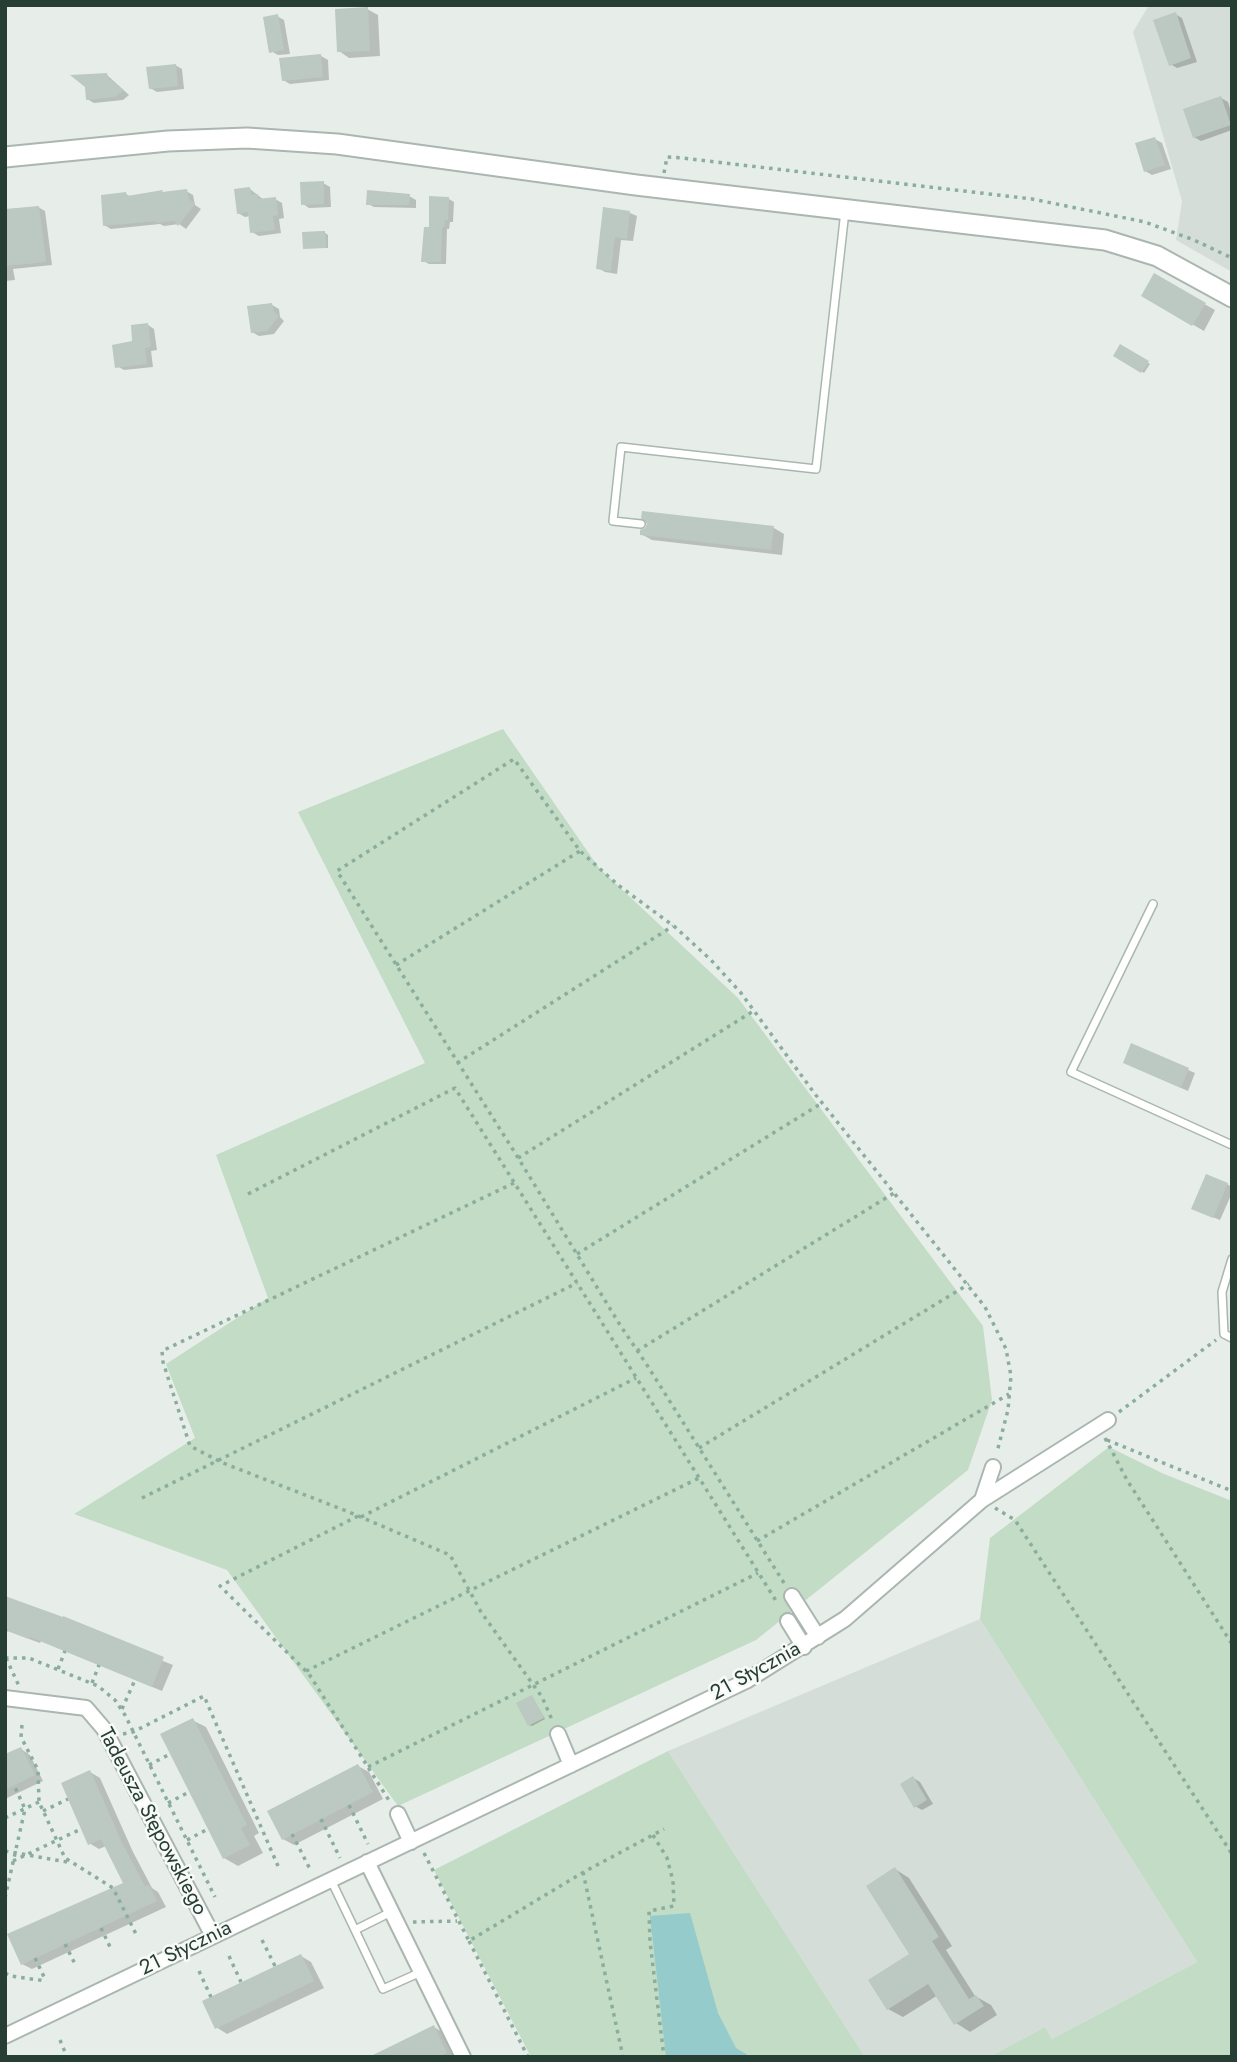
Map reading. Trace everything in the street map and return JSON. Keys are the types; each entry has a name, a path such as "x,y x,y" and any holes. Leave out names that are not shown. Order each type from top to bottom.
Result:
{"street":[{"path":"5,157 168,141 247,138 337,144 636,185 1105,240 1157,256 1232,298"},
{"name":"21 Stycznia","path":"5,2036 746,1681 845,1619 982,1500 1108,1420"},
{"path":"982,1500 993,1467"},
{"path":"792,1596 818,1637"},
{"path":"788,1621 804,1647"},
{"name":"Tadeusza Stępowskiego","path":"5,1699 86,1708 108,1737 214,1936"},
{"path":"558,1734 571,1765"},
{"path":"398,1814 414,1840"},
{"path":"371,1861 393,1918 463,2057"}],"lane":[{"path":"641,524 613,521 621,447 816,469 845,211"},
{"path":"1153,904 1071,1072 1232,1145"},
{"path":"1232,1259 1222,1292 1224,1334 1232,1338"},
{"path":"325,1883 355,1930 383,1989 421,1972"},
{"path":"355,1930 393,1918"}],"path":[{"path":"792,1596 337,871 514,759 580,851 711,960 755,1010 894,1193 969,1284 992,1319 1006,1349 1011,1376 1010,1394 993,1467"},
{"path":"396,965 580,851"},
{"path":"457,1063 673,926"},
{"path":"518,1158 755,1010"},
{"path":"248,1194 454,1088 788,1621"},
{"path":"577,1254 823,1102"},
{"path":"514,1183 162,1351 163,1362 190,1446 217,1460 450,1555 481,1612 542,1697 558,1734"},
{"path":"637,1350 894,1193"},
{"path":"142,1498 577,1283"},
{"path":"699,1448 969,1284"},
{"path":"1108,1420 1224,1334"},
{"path":"398,1814 306,1671 220,1586 636,1378"},
{"path":"757,1541 1010,1394"},
{"path":"1232,1491 1107,1440 1126,1480 1232,1644"},
{"path":"306,1671 699,1478"},
{"path":"1015,1520 1232,1854"},
{"path":"368,1767 758,1573"},
{"path":"58,1670 65,1651"},
{"path":"6,1658 20,1688"},
{"path":"92,1683 99,1665"},
{"path":"122,1709 135,1680"},
{"path":"108,1737 133,1732 204,1696 278,1866"},
{"path":"22,1725 21,1737 38,1770 39,1802 69,1863"},
{"path":"149,1765 170,1754"},
{"path":"5,1898 25,1809 14,1786"},
{"path":"168,1803 190,1793"},
{"path":"43,1811 68,1799"},
{"path":"5,1818 39,1802"},
{"path":"349,1805 371,1861"},
{"path":"321,1819 347,1872"},
{"path":"13,1861 81,1829"},
{"path":"187,1840 208,1829"},
{"path":"469,1941 583,1872 664,1829"},
{"path":"292,1835 325,1883"},
{"path":"653,1835 667,1858 673,1881 674,1906 649,1911 650,1942 664,2057"},
{"path":"414,1840 528,2057"},
{"path":"5,1851 69,1863 103,1880 113,1888 137,1936"},
{"path":"583,1872 623,2057"},
{"path":"393,1918 457,1920"},
{"path":"101,1928 111,1949"},
{"path":"262,1940 275,1966"},
{"path":"65,1944 76,1966"},
{"path":"229,1956 241,1982"},
{"path":"5,1973 46,1981 35,1958"},
{"path":"199,1971 211,1997"},
{"path":"60,2040 67,2057"}],"shaded area":[{"path":"1149,5 1232,5 1232,272 1176,240 1182,201 1133,32"},
{"path":"980,1619 1197,1962 1052,2039 1045,2027 989,2057 865,2057 668,1751"}],"green space":[{"path":"503,729 599,868 738,998 983,1326 992,1400 968,1470 756,1640 398,1806 227,1570 74,1514 195,1438 166,1364 268,1298 216,1155 425,1063 298,812"},
{"path":"1109,1447 1164,1474 1232,1501 1232,2057 989,2057 1045,2027 1052,2039 1197,1962 980,1619 990,1538"},
{"path":"668,1751 865,2057 531,2057 434,1870"}],"water":[{"path":"690,1913 718,2013 736,2048 751,2057 666,2057 650,1916"}],"building":[{"path":"368,7 370,51 337,52 335,9"},
{"path":"1176,12 1191,58 1169,66 1153,20"},
{"path":"278,14 284,50 269,53 263,17"},
{"path":"321,54 323,77 282,81 279,58"},
{"path":"176,64 178,86 149,89 146,67"},
{"path":"107,73 108,78 124,90 115,97 86,100 85,87 70,75"},
{"path":"1221,96 1231,125 1193,138 1183,109"},
{"path":"1155,137 1165,165 1144,172 1135,143"},
{"path":"324,181 324,204 301,205 300,182"},
{"path":"250,187 251,195 258,194 258,199 276,197 278,215 273,216 275,230 250,233 248,212 237,214 234,189"},
{"path":"187,189 189,199 195,204 178,226 174,221 155,221 103,226 101,195 126,192 127,196"},
{"path":"367,190 410,194 409,205 366,205"},
{"path":"429,196 449,197 448,220 445,220 442,227 441,262 421,262 424,227 429,227"},
{"path":"39,206 46,262 5,266 5,209"},
{"path":"603,207 630,211 627,239 615,237 611,271 596,269"},
{"path":"325,231 326,248 303,249 302,232"},
{"path":"1154,273 1206,303 1192,326 1141,296"},
{"path":"272,303 274,312 279,316 267,331 251,333 247,306"},
{"path":"148,323 151,347 145,348 147,364 115,368 112,345 132,341 131,325"},
{"path":"1120,344 1149,361 1141,373 1113,356"},
{"path":"642,511 774,526 771,550 640,535 640,530 647,524 641,518"},
{"path":"1131,1043 1189,1068 1181,1088 1123,1063"},
{"path":"1206,1174 1228,1183 1213,1218 1191,1209"},
{"path":"5,1596 63,1616 164,1657 152,1687 30,1637 29,1639 5,1630"},
{"path":"532,1695 544,1718 528,1726 516,1703"},
{"path":"193,1718 247,1825 241,1828 250,1845 223,1859 160,1734"},
{"path":"21,1747 35,1775 5,1790 5,1754"},
{"path":"358,1764 373,1792 282,1840 267,1811"},
{"path":"90,1770 123,1845 145,1886 149,1885 157,1901 21,1965 7,1934 123,1883 101,1839 88,1845 61,1783"},
{"path":"913,1776 927,1800 914,1808 900,1784"},
{"path":"895,1867 939,1937 932,1941 969,1999 976,1995 984,2006 954,2025 928,1984 887,2010 868,1980 909,1954 866,1886"},
{"path":"301,1954 314,1981 215,2029 202,2001"},
{"path":"434,2025 447,2053 439,2057 369,2057"}]}
